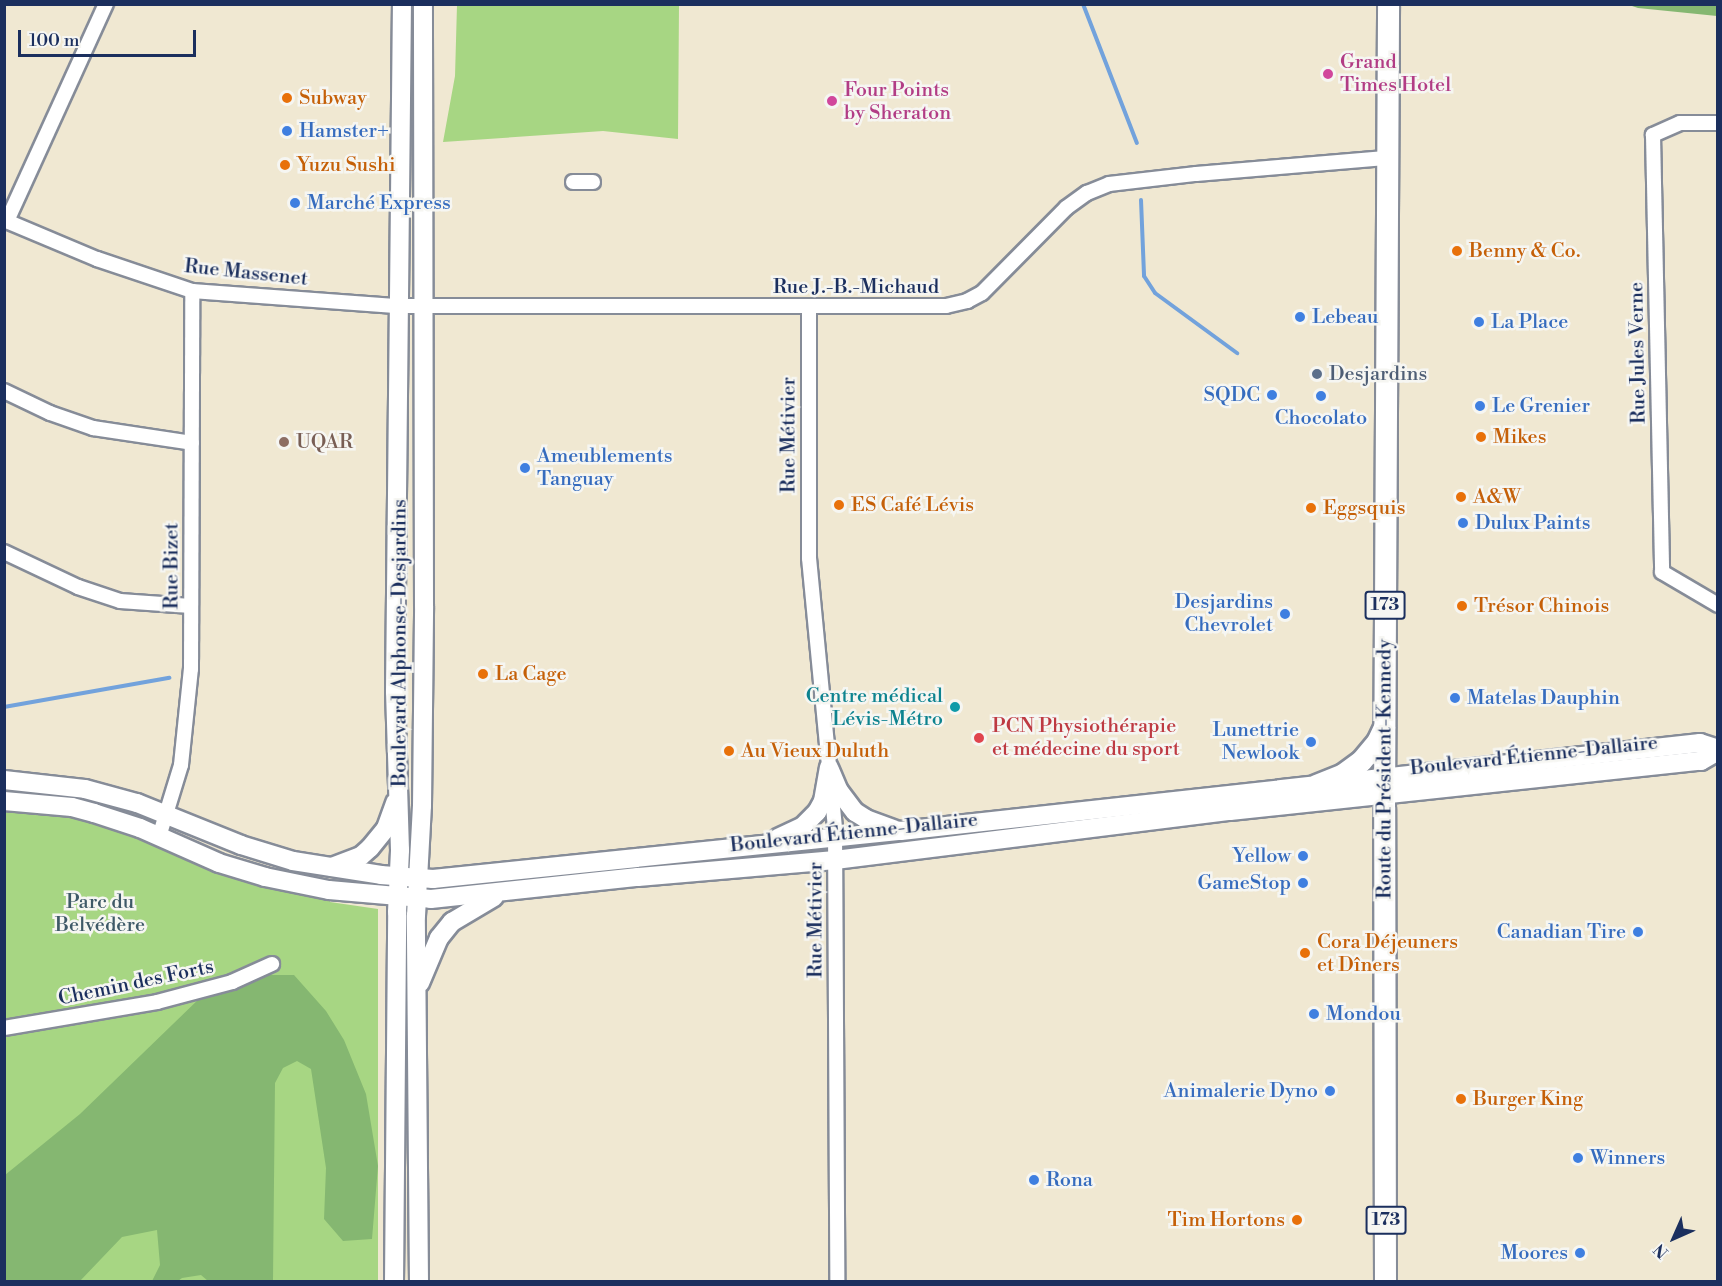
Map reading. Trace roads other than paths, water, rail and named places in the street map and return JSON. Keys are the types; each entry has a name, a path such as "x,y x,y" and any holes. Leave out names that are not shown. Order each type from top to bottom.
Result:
{"main road":[{"name":"Route du Président-Kennedy","path":"1385,1281 1384,726 1388,4"},
{"path":"1316,785 1343,774 1361,761 1377,742 1384,726"}],"street":[{"path":"6,221 106,4"},
{"name":"Boulevard Alphonse-Desjardins","path":"394,1281 399,877 395,692 402,4"},
{"name":"Boulevard Alphonse-Desjardins","path":"419,1281 417,990 424,606 423,4"},
{"name":"Rue Jules Verne","path":"1718,123 1680,123 1653,135 1662,572 1718,605"},
{"name":"Rue J.-B.-Michaud","path":"422,306 946,306 967,301 982,293 1066,208 1087,194 1109,184 1196,174 1388,158"},
{"path":"573,182 593,182"},
{"name":"Rue Massenet","path":"6,221 97,259 192,291 422,306"},
{"name":"Rue Bizet","path":"159,837 180,765 191,669 192,291"},
{"name":"Rue Métivier","path":"809,307 809,558 835,838 837,1281"},
{"path":"4,391 93,428 192,443"},
{"path":"4,552 78,587 120,601 191,606"},
{"name":"Boulevard Étienne-Dallaire","path":"4,801 72,807 140,828 219,863 265,877 308,887 418,899 835,860 1230,811 1384,786 1700,743 1718,751"},
{"path":"829,768 843,797 855,812 880,826 901,831"},
{"path":"756,846 789,834 811,819 823,801 829,768"},
{"name":"Boulevard Étienne-Dallaire","path":"4,780 85,789 137,802 241,845 293,861 328,868 419,879 549,869 1316,785 1384,786"},
{"path":"328,868 361,856 379,839 393,811 398,790"},
{"path":"417,990 439,938 452,922 504,892"},
{"name":"Chemin des Forts","path":"4,1028 157,1002 232,982 273,964"}],"waterway":[{"path":"1083,4 1137,143"},
{"path":"1141,200 1144,276 1155,293 1237,353"},
{"path":"4,707 169,678"}],"place":[{"name":"Grand Times Hotel","path":"1328,74"},
{"name":"Subway","path":"287,98"},
{"name":"Four Points by Sheraton","path":"832,101"},
{"name":"Hamster+","path":"287,131"},
{"name":"Yuzu Sushi","path":"285,165"},
{"name":"Marché Express","path":"295,203"},
{"name":"Benny & Co.","path":"1457,251"},
{"name":"Lebeau","path":"1300,317"},
{"name":"La Place","path":"1479,322"},
{"name":"Desjardins","path":"1317,374"},
{"name":"SQDC","path":"1272,395"},
{"name":"Chocolato","path":"1321,396"},
{"name":"Le Grenier","path":"1480,406"},
{"name":"Mikes","path":"1481,437"},
{"name":"UQAR","path":"284,442"},
{"name":"Ameublements Tanguay","path":"525,468"},
{"name":"A&W","path":"1461,497"},
{"name":"ES Café Lévis","path":"839,505"},
{"name":"Eggsquis","path":"1311,508"},
{"name":"Dulux Paints","path":"1463,523"},
{"name":"Trésor Chinois","path":"1462,606"},
{"name":"Desjardins Chevrolet","path":"1285,614"},
{"name":"La Cage","path":"483,674"},
{"name":"Matelas Dauphin","path":"1455,698"},
{"name":"Centre médical Lévis-Métro","path":"955,707"},
{"name":"PCN Physiothérapie et médecine du sport","path":"979,738"},
{"name":"Lunettrie Newlook","path":"1311,742"},
{"name":"Au Vieux Duluth","path":"729,751"},
{"name":"Yellow","path":"1303,856"},
{"name":"GameStop","path":"1303,883"},
{"name":"Canadian Tire","path":"1638,932"},
{"name":"Cora Déjeuners et Dîners","path":"1305,953"},
{"name":"Mondou","path":"1314,1014"},
{"name":"Animalerie Dyno","path":"1330,1091"},
{"name":"Burger King","path":"1461,1099"},
{"name":"Winners","path":"1578,1158"},
{"name":"Rona","path":"1034,1180"},
{"name":"Tim Hortons","path":"1297,1220"},
{"name":"Moores","path":"1580,1253"}],"park label":[{"name":"Parc du Belvédère","path":"100,914"}]}
